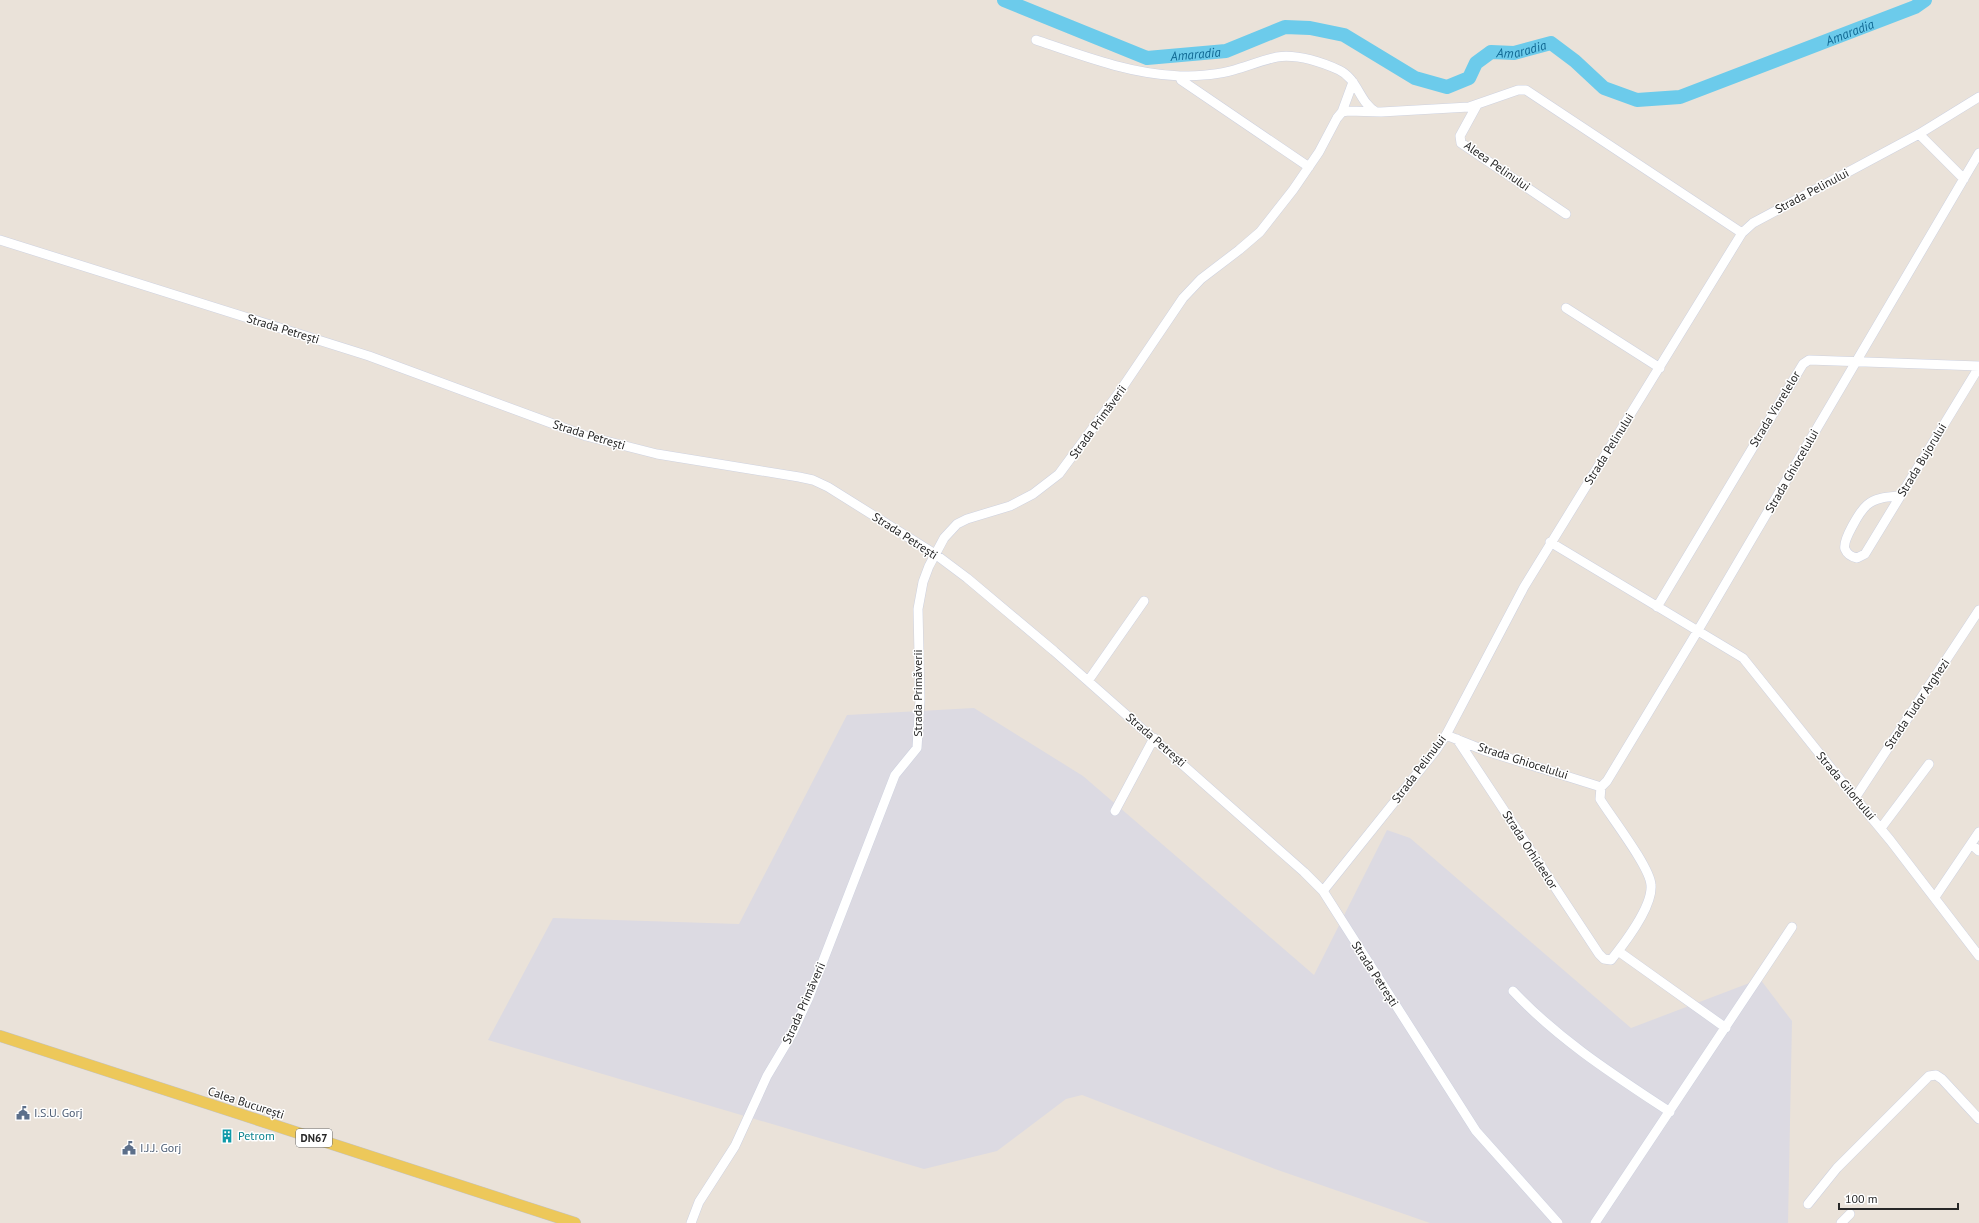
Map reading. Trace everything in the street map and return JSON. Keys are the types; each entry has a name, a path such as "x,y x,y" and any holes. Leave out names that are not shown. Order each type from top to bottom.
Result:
{"main road":[{"name":"Calea București","path":"0,1036 575,1223"}],"street":[{"path":"1036,40 1118,66 1180,76 1213,74 1278,57 1292,57 1315,61 1340,70 1350,77 1363,101 1369,108 1376,112"},
{"path":"1180,76 1181,80 1309,167"},
{"name":"Strada Primăverii","path":"691,1223 699,1202 735,1146 767,1076 792,1034 809,997 895,775 917,748 920,700 917,648 918,609 923,582 935,554 944,538 957,524 967,519 1010,506 1033,494 1059,474 1118,394 1182,298 1201,279 1260,232 1309,167 1319,152 1337,118 1342,112 1353,82"},
{"path":"1342,112 1426,110 1478,105 1518,90 1531,93 1742,233"},
{"name":"Strada Pelinului","path":"1323,891 1436,750 1446,735 1524,587 1550,542 1660,368 1742,233 1753,223 1919,134 1979,97"},
{"name":"Aleea Pelinului","path":"1478,105 1460,136 1461,143 1566,214"},
{"path":"1919,134 1964,179"},
{"name":"Strada Ghiocelului","path":"1446,735 1486,750 1602,787 1697,632 1856,362 1886,308 1979,153"},
{"name":"Strada Petrești","path":"0,240 369,356 586,436 657,454 813,480 828,487 935,554 989,595 1154,738 1286,854 1323,891 1476,1131 1558,1223"},
{"path":"1566,308 1660,368"},
{"name":"Strada Viorelelor","path":"1657,607 1803,364 1809,360 1979,367"},
{"name":"Strada Bujorului","path":"1900,496 1878,499 1866,505 1853,525 1844,544 1845,551 1857,558 1864,554 1900,496 1979,367"},
{"path":"1550,542 1697,632"},
{"path":"1088,681 1144,601"},
{"name":"Strada Tudor Arghezi","path":"1854,798 1979,610"},
{"name":"Strada Gilortului","path":"1697,632 1743,658 1854,798 1881,828 1936,897 1979,956"},
{"path":"1115,811 1154,738"},
{"name":"Strada Orhideelor","path":"1457,739 1604,959 1611,960 1618,951"},
{"path":"1881,828 1929,764"},
{"path":"1602,787 1600,799 1647,870 1651,886 1649,902 1618,951 1726,1028"},
{"path":"1936,897 1979,832"},
{"path":"1971,844 1979,851"},
{"path":"1595,1223 1792,927"},
{"path":"1513,991 1535,1014 1564,1040 1670,1112"},
{"path":"1808,1204 1837,1168 1928,1076 1936,1075 1942,1079 1979,1119"},
{"path":"1841,1223 1850,1214"}],"shaded area":[{"path":"974,708 1083,776 1314,975 1387,830 1410,838 1631,1028 1760,979 1792,1021 1788,1223 1430,1223 1275,1169 1082,1095 1066,1099 997,1151 924,1169 488,1040 553,918 739,924 847,715"}],"waterway":[{"name":"Amaradia","path":"1004,0 1147,58 1226,51 1285,27 1310,28 1344,35 1415,78 1447,87 1469,78 1476,63 1491,52 1514,53 1551,43 1575,61 1604,88 1637,100 1680,97 1915,7 1925,0"}],"place":[{"name":"I.S.U. Gorj","path":"23,1113"},
{"name":"Petrom","path":"227,1136"},
{"name":"I.J.J. Gorj","path":"129,1148"}]}
